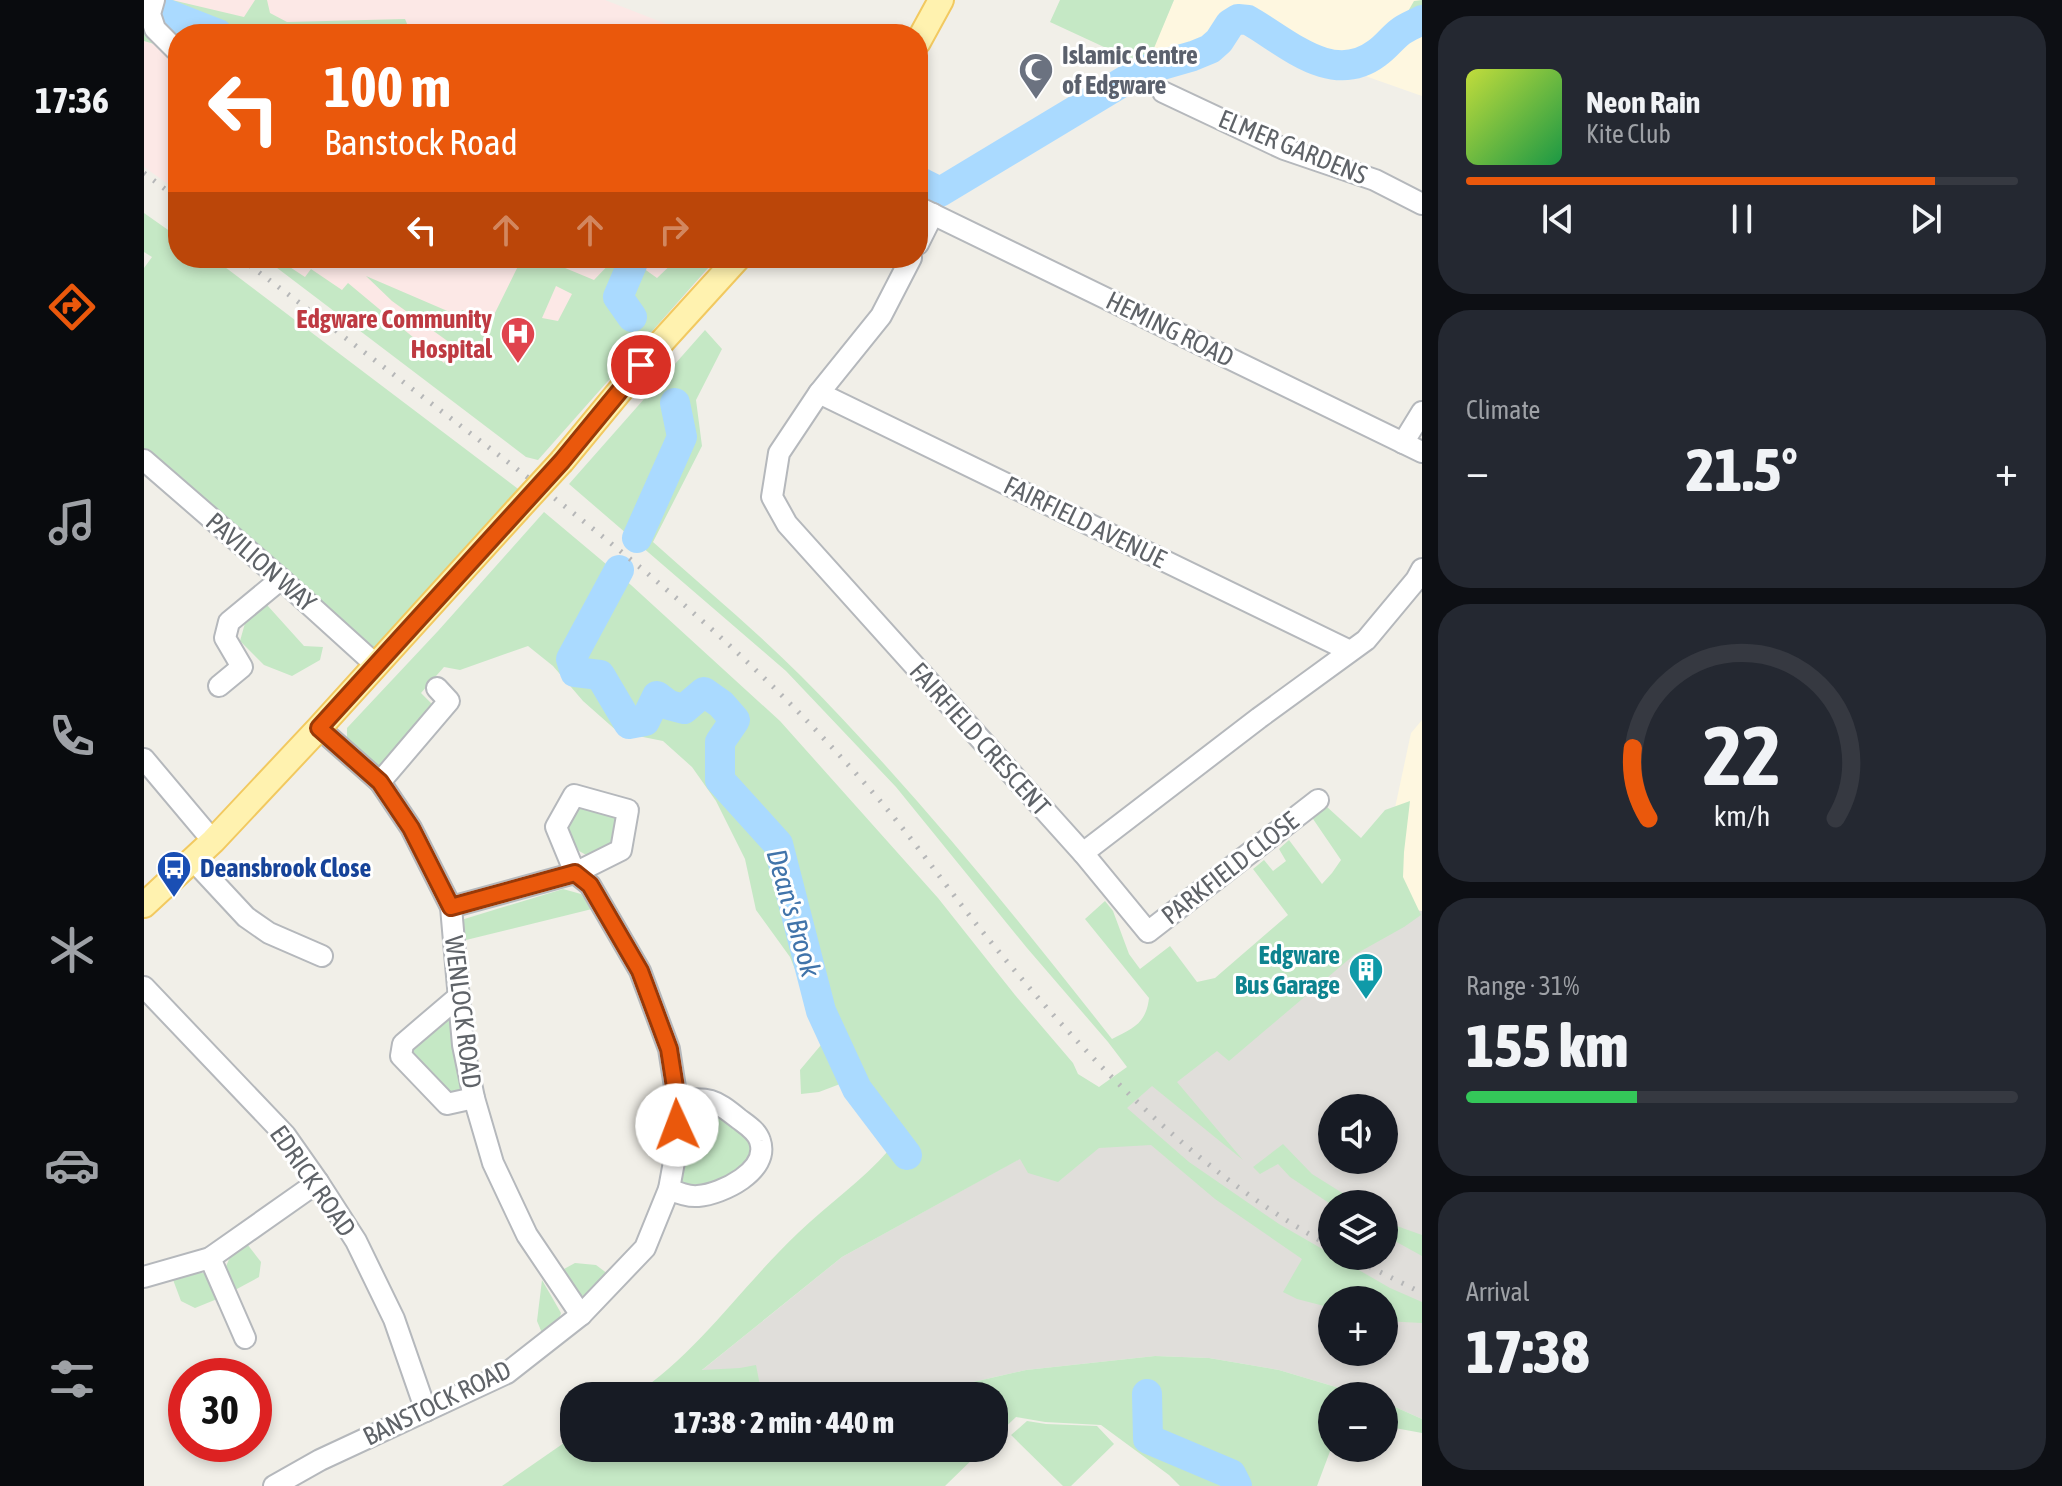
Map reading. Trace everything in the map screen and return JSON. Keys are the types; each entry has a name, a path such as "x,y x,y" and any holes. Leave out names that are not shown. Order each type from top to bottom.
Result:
{"main road":[{"path":"928,24 941,0"},
{"path":"144,905 213,841 319,728 562,461 647,358 729,268"}],"street":[{"path":"152,7 155,29 168,42"},
{"name":"ELMER GARDENS","path":"1163,92 1284,149 1375,180 1422,204"},
{"name":"HEMING ROAD","path":"928,211 1412,447"},
{"name":"FAIRFIELD CRESCENT","path":"906,268 881,316 819,393 779,453 772,497 787,524 1083,853"},
{"name":"FAIRFIELD AVENUE","path":"819,393 1350,651"},
{"path":"1412,447 1422,412"},
{"name":"PAVILION WAY","path":"146,466 281,579 376,665"},
{"path":"1083,853 1366,640 1422,569"},
{"path":"219,686 242,667 225,638 229,622 281,579"},
{"path":"380,782 449,701 437,688"},
{"name":"WENLOCK ROAD","path":"319,728 380,782 411,828 451,907 463,1045 493,1163 527,1235 581,1315"},
{"path":"144,759 213,841"},
{"name":"PARKFIELD CLOSE","path":"1083,853 1148,932 1318,800"},
{"path":"193,860 246,917 269,933 322,956"},
{"name":"BANSTOCK ROAD","path":"274,1486 320,1460 507,1373 581,1315 645,1248 669,1189 676,1151 677,1100 669,1049 640,971 590,885 575,873 451,907"},
{"name":"EDRICK ROAD","path":"144,987 285,1135 318,1182 356,1241 394,1319 426,1411"},
{"path":"458,997 403,1044 401,1056 447,1104 474,1098"},
{"path":"669,1189 690,1196 720,1191 752,1171 759,1163 761,1153 761,1144 752,1129 716,1101 677,1100"},
{"path":"144,1277 210,1258 318,1182"},
{"path":"210,1258 245,1338"}],"shaded area":[{"path":"144,0 605,0 666,24 168,24 168,184 144,167"},
{"path":"1174,0 1422,0 1422,96 1368,77 1246,10 1231,15 1203,43 1146,65"},
{"name":"Edgware Community Hospital","path":"286,268 710,268 538,460"},
{"path":"1422,720 1422,911 1374,906 1411,733"},
{"path":"1374,906 1422,911 1422,1419 1398,1408 1398,1382 1319,1382 1279,1370 1209,1358 1155,1356 1026,1370 973,1382 708,1382 701,1371 842,1257 1035,1150"}],"green space":[{"path":"144,0 172,0 244,17 255,0 267,0 270,13 287,22 405,19 407,24 168,24 168,48 144,41"},
{"path":"1060,0 1174,0 1147,65 1203,43 1231,15 1246,10 1339,56 1371,46 1396,32 1414,1 1422,0 1422,30 1386,57 1341,73 1239,22 1220,51 1131,84 1103,98 1048,142 939,200 933,197 1006,150 1009,153 1055,125 1119,79 1145,66 1050,22"},
{"path":"144,213 168,230 168,268 226,268 530,498 376,665 144,460 144,268 152,257 144,252"},
{"name":"Edgware Community Hospital","path":"277,268 291,268 305,277 311,269 342,290 348,283 444,363 453,345 392,301 366,276 459,316 462,310 490,323 517,268 565,268 594,280 605,268 643,268 657,278 668,268 708,268 538,460 526,457","holes":["556,286 572,294 558,321 542,318"]},
{"path":"705,330 722,349 696,400 702,446 653,542 783,659 883,763 1000,899 1112,1039 1142,1019 1149,998 1085,919 1105,901 1113,911 1129,954 1140,969 1170,946 1197,982 1215,978 1288,915 1253,869 1264,860 1273,871 1286,861 1279,849 1289,840 1322,884 1341,860 1311,816 1326,806 1361,838 1385,810 1410,801 1403,877 1421,915 1354,955 1229,1061 1217,1051 1177,1082 1243,1160 1152,1086 1127,1108 1189,1162 1279,1224 1318,1246 1318,1270 1359,1270 1387,1286 1318,1286 1318,1304 1297,1299 1283,1292 1302,1259 1215,1199 1151,1145 1099,1148 1058,1182 1028,1173 1020,1159 842,1257 702,1370 756,1365 759,1382 652,1382 699,1340 777,1253 889,1150 848,1081 819,1092 801,1094 800,1070 821,1045 810,1006 790,957 756,910 745,859 716,801 692,767 663,741 618,732 583,701 553,666 528,646 460,670 444,667 421,693 433,709 376,769 347,742 347,728 544,512 631,585 780,721 938,898 1073,1063 1078,1074 1099,1087 1127,1067 896,787 786,671 569,484"},
{"path":"267,605 304,646 323,647 320,660 292,676 264,665 240,641 247,616"},
{"path":"586,807 613,813 618,829 610,845 590,857 579,851 564,827 572,810"},
{"path":"563,889 581,894 592,909 466,940 461,920"},
{"path":"450,1007 463,1094 453,1097 408,1057 408,1047"},
{"path":"690,1104 718,1108 756,1146 751,1164 707,1190 681,1188"},
{"path":"1283,1144 1312,1174 1338,1190 1318,1190 1318,1196 1290,1177 1278,1164 1260,1174 1253,1167"},
{"path":"1398,1226 1422,1235 1422,1256 1398,1243"},
{"path":"247,1244 261,1262 259,1277 235,1290 224,1271 230,1257"},
{"path":"575,1263 596,1265 608,1274 590,1295 581,1296 564,1269"},
{"path":"193,1272 211,1274 222,1297 195,1308 181,1301 172,1277"},
{"path":"542,1280 561,1313 559,1320 542,1333 537,1321"},
{"path":"1398,1292 1422,1302 1422,1323 1398,1322"},
{"path":"1155,1356 1209,1358 1279,1370 1319,1382 1318,1462 1326,1462 1317,1486 1180,1486 1101,1425 1016,1417 1008,1425 1008,1382 973,1382 1026,1370"},
{"path":"1398,1408 1422,1419 1422,1433 1398,1429"},
{"path":"1027,1421 1097,1426 1114,1444 1071,1486 1063,1486 1011,1435"},
{"path":"560,1446 560,1462 970,1462 945,1486 502,1486"}],"waterway":[{"path":"144,5 192,24"},
{"path":"928,186 940,192 1141,71 1210,49 1230,24 1238,19 1248,20 1310,58 1343,65 1360,62 1377,53 1402,30 1422,20"},
{"name":"Dean's Brook","path":"630,268 618,297 632,317"},
{"name":"Dean's Brook","path":"637,538 682,437 675,403"},
{"name":"Dean's Brook","path":"619,570 571,659 575,672 600,675 629,724 645,721 657,696 669,705 684,709 704,692 721,704 735,720 720,742 720,780 778,844 821,1011 857,1089 907,1155"},
{"name":"Dean's Brook","path":"1147,1394 1148,1439 1231,1474 1237,1486"}],"railway":[{"path":"144,173 168,191"},
{"path":"253,268 568,509 733,648 867,786 990,941 1105,1071 1190,1149 1235,1185 1318,1239"},
{"path":"1376,1270 1422,1293"}],"place":[{"name":"Islamic Centre of Edgware","path":"1036,101"},
{"name":"Edgware Community Hospital","path":"518,365"},
{"name":"Deansbrook Close","path":"174,899"},
{"name":"Edgware Bus Garage","path":"1366,1001"}],"route":[{"path":"641,365 562,461 319,728 380,782 411,828 451,907 575,873 590,885 640,971 669,1049 677,1100 677,1125"}]}
